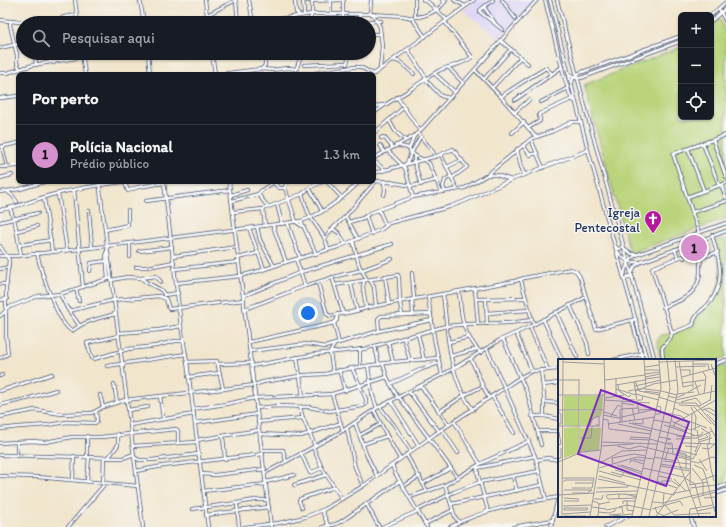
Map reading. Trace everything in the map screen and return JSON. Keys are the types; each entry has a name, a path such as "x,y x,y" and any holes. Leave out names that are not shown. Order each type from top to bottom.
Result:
{"street":[{"path":"67,16 77,15 75,0"},
{"path":"140,0 143,16"},
{"path":"205,0 207,15 216,12 236,0 237,16"},
{"path":"249,0 252,16"},
{"path":"295,0 296,12 298,15"},
{"path":"304,14 303,1 331,0 343,0 343,14"},
{"path":"331,0 331,13"},
{"path":"370,0 372,14"},
{"path":"415,0 415,22"},
{"path":"376,108 377,106 385,104 397,97 435,73 448,67 463,63 472,57 446,21 428,2 423,0"},
{"path":"442,0 446,1"},
{"path":"454,0 461,6 465,6"},
{"path":"376,73 474,0"},
{"path":"493,0 480,10 480,12 502,30"},
{"path":"502,0 515,18"},
{"path":"376,158 419,132 537,0"},
{"path":"545,0 562,67 576,103 647,359"},
{"path":"550,0 566,64 572,99 576,103"},
{"path":"557,0 576,74 572,81 571,89"},
{"path":"312,1 312,14"},
{"path":"415,17 435,10 446,1"},
{"path":"714,12 726,2"},
{"path":"484,7 497,26"},
{"path":"719,8 726,22"},
{"path":"714,18 726,8"},
{"path":"292,16 331,13 411,17 425,37"},
{"path":"380,70 382,46 380,25 382,15"},
{"path":"0,20 16,22"},
{"path":"11,21 10,25 16,52"},
{"path":"377,22 381,21"},
{"path":"377,22 380,25"},
{"path":"576,74 678,37"},
{"path":"500,40 528,64"},
{"path":"575,78 587,76 678,42"},
{"path":"0,47 14,45"},
{"path":"484,79 511,49"},
{"path":"408,50 425,79 441,96 450,98"},
{"path":"492,88 521,57"},
{"path":"17,60 20,69"},
{"path":"36,60 36,65"},
{"path":"51,60 54,63"},
{"path":"0,73 7,73 36,65 68,60"},
{"path":"83,60 85,72"},
{"path":"149,60 150,72"},
{"path":"213,60 215,72"},
{"path":"261,69 265,65 265,60"},
{"path":"296,72 300,60"},
{"path":"347,68 348,60"},
{"path":"394,60 400,62 414,74"},
{"path":"304,65 348,63"},
{"path":"381,64 386,66"},
{"path":"566,64 570,66 573,64"},
{"path":"573,64 579,71 585,71"},
{"path":"330,72 360,67 370,72"},
{"path":"448,67 463,83"},
{"path":"515,100 562,67"},
{"path":"501,97 515,86 521,84 546,68 552,74"},
{"path":"238,72 261,69 297,69"},
{"path":"475,70 515,112 536,137"},
{"path":"567,70 575,78 580,89 655,359"},
{"path":"435,73 455,92"},
{"path":"580,89 581,80 587,76"},
{"path":"541,102 576,87 580,89"},
{"path":"0,98 16,96"},
{"path":"397,97 420,136 433,152 435,157"},
{"path":"528,128 540,121 539,114 572,99"},
{"path":"515,112 530,100"},
{"path":"376,131 404,107"},
{"path":"389,120 405,140"},
{"path":"512,133 524,122"},
{"path":"349,222 413,197 467,187 487,175 531,139 572,122 581,122"},
{"path":"385,123 390,123"},
{"path":"699,232 673,154 726,135"},
{"path":"413,197 405,168 409,159 414,136"},
{"path":"411,151 420,136"},
{"path":"381,138 384,137 392,147"},
{"path":"531,139 543,168"},
{"path":"713,140 726,177"},
{"path":"7,167 1,147 16,143"},
{"path":"693,212 726,199 703,144"},
{"path":"380,145 405,168"},
{"path":"396,145 411,151 421,160"},
{"path":"523,145 530,155 536,153"},
{"path":"376,172 421,160 427,160 441,155 453,148 467,168 445,180 443,187 445,191"},
{"path":"517,149 525,175"},
{"path":"688,149 704,191"},
{"path":"176,283 240,276 332,249 372,234 392,222 449,207 511,180 588,150"},
{"path":"414,155 414,162 421,185"},
{"path":"441,155 457,189"},
{"path":"427,160 441,192"},
{"path":"447,167 462,160"},
{"path":"376,161 385,170"},
{"path":"0,168 16,166"},
{"path":"0,178 12,175"},
{"path":"487,175 497,175 511,180"},
{"path":"376,181 409,186 421,185 436,180"},
{"path":"384,182 384,195"},
{"path":"452,190 455,183"},
{"path":"687,197 726,183"},
{"path":"0,192 7,192 32,184"},
{"path":"0,210 99,184 108,250 110,279"},
{"path":"125,184 128,191 138,187 154,184"},
{"path":"164,184 181,326 186,354 208,527"},
{"path":"229,184 271,526"},
{"path":"232,201 258,194 271,184"},
{"path":"275,184 278,188 285,188"},
{"path":"287,184 285,188 296,222 302,226"},
{"path":"233,212 263,209 289,200 318,184"},
{"path":"329,184 342,198"},
{"path":"0,256 107,246 288,224 310,218 333,205 357,184"},
{"path":"325,239 336,224 345,216 372,184"},
{"path":"310,189 322,210"},
{"path":"74,190 83,287"},
{"path":"146,201 230,190"},
{"path":"230,195 247,190"},
{"path":"7,192 20,204"},
{"path":"58,194 66,250"},
{"path":"258,194 268,207"},
{"path":"302,194 310,218 332,249"},
{"path":"44,198 52,251"},
{"path":"16,206 17,202"},
{"path":"277,204 282,224"},
{"path":"10,208 14,218 22,255"},
{"path":"263,209 265,226"},
{"path":"105,230 128,225 128,210"},
{"path":"379,210 386,226"},
{"path":"89,211 92,247"},
{"path":"0,222 38,213"},
{"path":"345,216 358,239"},
{"path":"366,216 372,234"},
{"path":"301,221 316,254"},
{"path":"625,280 625,269 628,262 632,257 639,253 726,223"},
{"path":"288,224 300,258"},
{"path":"17,231 37,226"},
{"path":"273,226 286,262"},
{"path":"257,227 260,240 274,266"},
{"path":"249,228 264,270"},
{"path":"322,234 332,230 339,233 345,244"},
{"path":"632,275 634,267 641,262 726,230"},
{"path":"672,333 693,325 696,316 710,303 719,287 721,264 712,235"},
{"path":"20,245 51,240"},
{"path":"353,241 359,265 367,280 374,287 376,306"},
{"path":"130,243 130,257"},
{"path":"159,296 166,299 168,309 243,298 301,272 392,244"},
{"path":"615,246 620,249 622,248 623,244"},
{"path":"328,245 328,250"},
{"path":"0,246 9,260 6,335 8,354 0,358"},
{"path":"139,251 172,246"},
{"path":"173,256 237,247"},
{"path":"624,248 632,254 639,253"},
{"path":"675,249 678,258"},
{"path":"108,250 106,253 106,261 114,300 123,364 143,527"},
{"path":"616,250 628,262 641,262"},
{"path":"663,307 684,298 693,292 699,279 701,260 718,252"},
{"path":"37,253 39,265 50,295 62,320 69,330 72,331 79,325 116,314"},
{"path":"238,258 258,253"},
{"path":"639,253 638,257 641,262"},
{"path":"662,359 662,348 671,337 672,333 652,268 683,256 684,258"},
{"path":"296,259 305,286"},
{"path":"245,309 332,277 362,270 392,260"},
{"path":"90,271 91,263 106,261"},
{"path":"136,267 148,267 174,262"},
{"path":"175,269 238,262"},
{"path":"355,271 359,265"},
{"path":"0,269 8,267"},
{"path":"318,283 327,314 330,316 413,299 475,289 571,268 579,276 596,329 636,319"},
{"path":"412,273 413,314"},
{"path":"0,316 7,309 38,296 60,294 110,279 156,276 161,282"},
{"path":"385,276 389,304"},
{"path":"335,285 385,276 399,276 402,315"},
{"path":"625,280 628,276 633,278"},
{"path":"332,277 343,313"},
{"path":"141,278 161,290 165,295"},
{"path":"366,308 363,287 367,280"},
{"path":"520,280 534,324"},
{"path":"350,283 357,311"},
{"path":"0,284 7,284"},
{"path":"475,289 478,324"},
{"path":"76,290 79,301"},
{"path":"459,292 463,325 469,337 481,353"},
{"path":"69,311 114,300 178,293"},
{"path":"60,294 69,311 79,325"},
{"path":"443,294 446,326 453,369 463,396 473,410"},
{"path":"428,297 432,320 432,330 442,375"},
{"path":"265,473 347,429 377,408 453,369 503,339 530,327 586,297"},
{"path":"476,299 526,298"},
{"path":"0,300 7,299"},
{"path":"486,299 488,324"},
{"path":"570,305 589,354"},
{"path":"487,313 529,310"},
{"path":"556,312 577,357"},
{"path":"249,342 334,323 337,320 337,314"},
{"path":"379,331 378,319 380,317 430,314"},
{"path":"543,319 562,359"},
{"path":"250,351 304,344 319,345 324,347 379,331 432,320"},
{"path":"187,362 216,361 218,364 252,365 375,346 446,326 511,323 532,320"},
{"path":"632,321 643,359"},
{"path":"334,323 339,343"},
{"path":"181,326 118,334 87,344 93,359 120,351 156,346 175,341 184,341"},
{"path":"530,327 548,370"},
{"path":"516,333 532,371"},
{"path":"418,334 424,360"},
{"path":"449,342 469,337"},
{"path":"404,339 410,362"},
{"path":"503,339 519,378 528,395 532,416 538,431 541,445"},
{"path":"388,342 393,362"},
{"path":"333,372 330,353 334,345"},
{"path":"375,346 379,364"},
{"path":"360,349 360,367"},
{"path":"451,356 477,349"},
{"path":"487,349 535,456 546,499"},
{"path":"624,359 645,353"},
{"path":"107,366 186,354"},
{"path":"297,357 303,396"},
{"path":"0,417 31,410 62,414 92,413 103,407 127,400 254,385 269,381 379,364 438,358"},
{"path":"471,358 483,386 514,434"},
{"path":"716,364 726,360"},
{"path":"390,384 439,363"},
{"path":"218,364 223,389"},
{"path":"383,364 390,384 458,478"},
{"path":"368,366 370,383 381,424 400,459"},
{"path":"256,408 300,406 313,407 326,411 358,407 366,404 366,399 352,368"},
{"path":"244,527 271,526 322,511 363,486 406,454 454,421 473,410 504,387 532,371 558,369"},
{"path":"339,370 345,391"},
{"path":"540,370 543,385 544,416"},
{"path":"188,377 220,373"},
{"path":"0,391 52,374"},
{"path":"193,409 255,398 332,394 387,377"},
{"path":"543,385 558,383"},
{"path":"114,384 117,402"},
{"path":"421,386 449,425"},
{"path":"439,412 463,396 483,386"},
{"path":"0,405 56,390"},
{"path":"409,392 458,453"},
{"path":"332,394 343,431"},
{"path":"100,395 103,407"},
{"path":"160,396 163,418"},
{"path":"391,401 419,446"},
{"path":"544,402 558,403"},
{"path":"300,406 322,468 342,499"},
{"path":"128,410 148,407"},
{"path":"377,408 394,425 411,451"},
{"path":"0,429 67,422 95,423 97,421 96,411"},
{"path":"130,425 163,418 194,414"},
{"path":"195,423 257,414"},
{"path":"532,416 558,418"},
{"path":"258,422 303,418"},
{"path":"454,421 478,466 480,482 488,511"},
{"path":"133,446 197,441 223,436 260,432 298,436 341,423"},
{"path":"355,423 369,460 377,476"},
{"path":"360,435 381,424"},
{"path":"0,443 32,441 45,442 72,437 101,436 176,429 178,431 178,443"},
{"path":"347,429 355,467 363,486"},
{"path":"538,431 558,431"},
{"path":"108,458 118,444 118,434"},
{"path":"87,436 87,481"},
{"path":"223,436 225,459"},
{"path":"363,444 387,436"},
{"path":"17,442 17,456"},
{"path":"410,497 445,485 478,466 529,442"},
{"path":"262,450 283,450 286,461"},
{"path":"301,453 310,473 322,468"},
{"path":"0,455 104,458 126,458 134,456 140,460 152,460 198,454"},
{"path":"136,470 263,454"},
{"path":"406,454 424,483 427,491"},
{"path":"72,480 74,456"},
{"path":"478,466 535,456"},
{"path":"68,527 103,487 104,458"},
{"path":"536,460 548,458 558,460"},
{"path":"392,464 395,473 427,527"},
{"path":"424,483 451,468"},
{"path":"201,474 215,475 265,469"},
{"path":"366,503 381,527 448,495 480,482 539,471"},
{"path":"203,491 266,483 294,475"},
{"path":"294,485 326,475"},
{"path":"0,476 37,477 138,486"},
{"path":"404,486 420,476"},
{"path":"513,476 517,491"},
{"path":"323,527 336,524 400,481"},
{"path":"445,485 455,517 459,522"},
{"path":"451,504 542,485"},
{"path":"716,489 726,485"},
{"path":"302,508 299,501 300,499 334,487"},
{"path":"716,494 726,490"},
{"path":"450,527 469,517 488,511 546,499 558,498 551,527"},
{"path":"192,509 237,504 255,500 268,500"},
{"path":"237,504 236,511 239,527"},
{"path":"206,515 269,507"},
{"path":"425,524 453,510"},
{"path":"322,511 328,526"},
{"path":"454,525 455,517"},
{"path":"606,527 624,517"},
{"path":"690,517 694,527"},
{"path":"513,527 553,520"}],"shaded area":[{"path":"475,0 536,0 499,39 463,10"}],"green space":[{"path":"720,18 726,36 726,219 630,253 584,85 678,48 678,120 714,120 714,23"},
{"path":"726,239 726,357 716,361 716,359 661,359 657,341 661,335 670,334 694,325 717,288 720,266 714,241"},
{"path":"726,365 726,482 716,486 716,369"}],"place":[{"name":"Igreja Pentecostal","path":"653,234"},
{"name":"Polícia Nacional","path":"694,248"}]}
